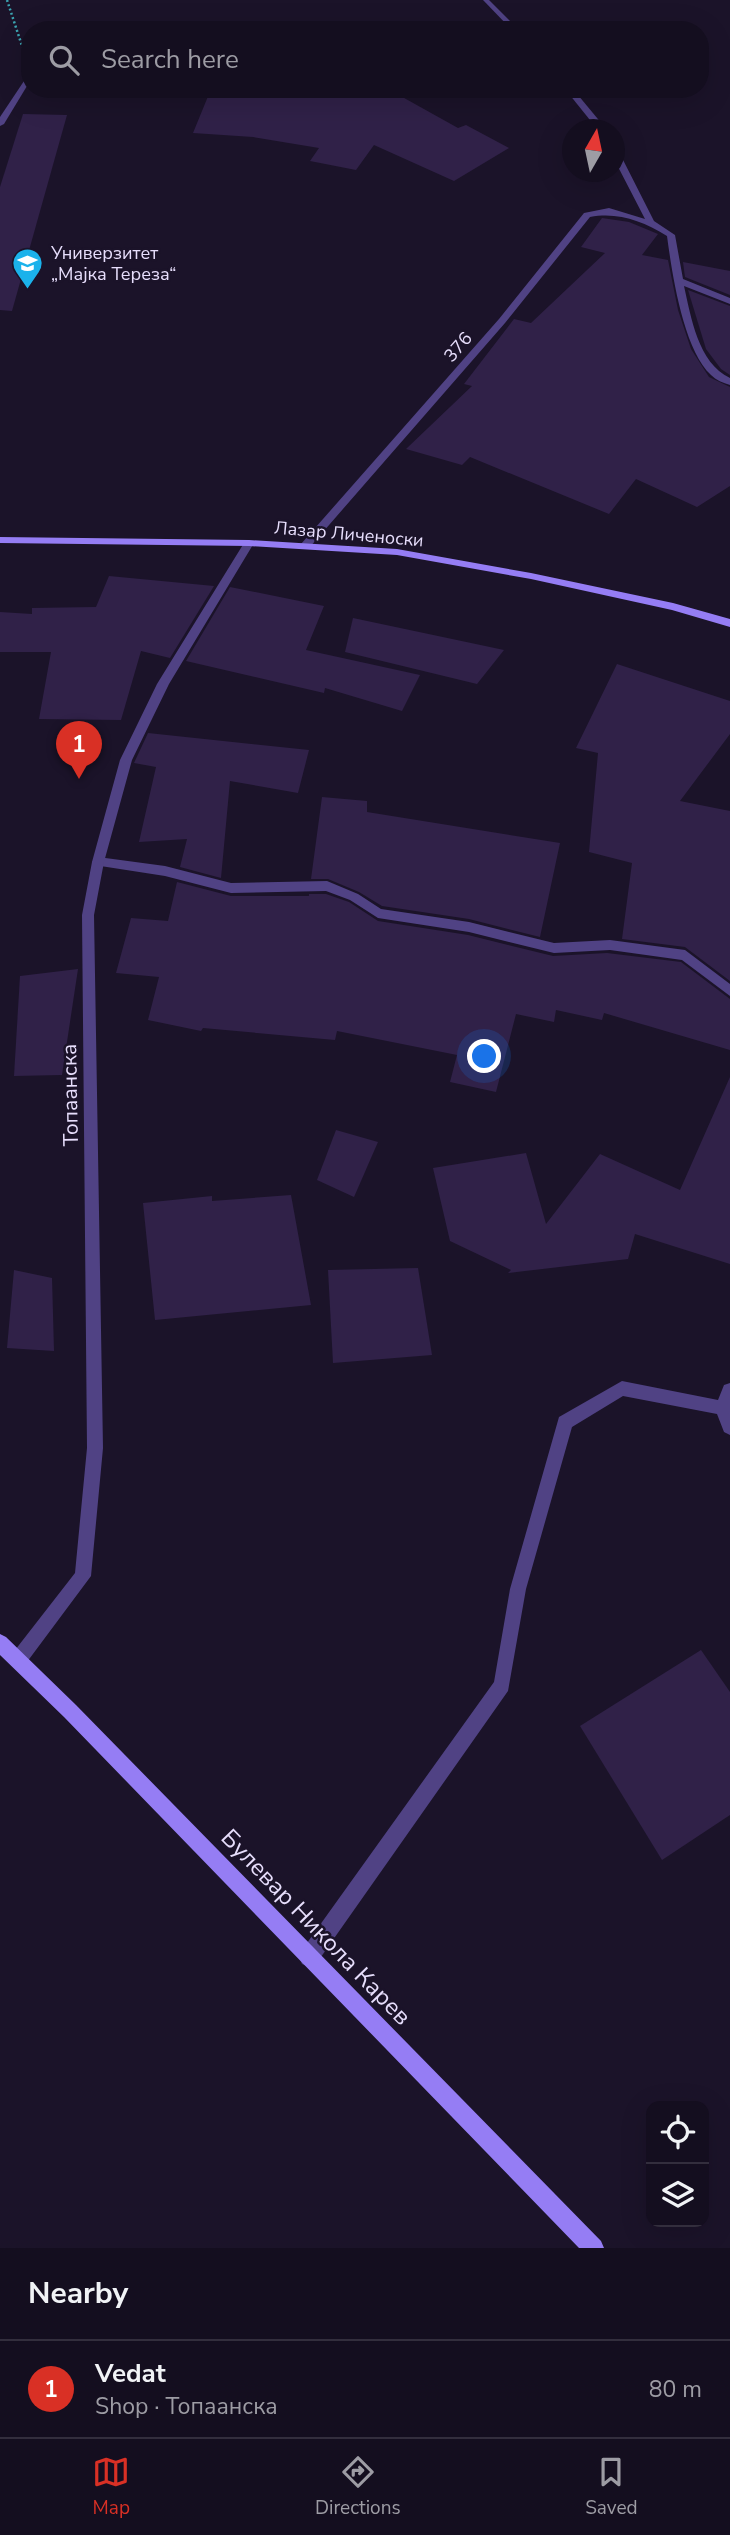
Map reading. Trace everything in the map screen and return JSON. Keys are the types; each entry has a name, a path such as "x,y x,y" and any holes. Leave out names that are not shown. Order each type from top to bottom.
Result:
{"street":[{"path":"486,1 507,21"},
{"path":"0,124 21,87"},
{"path":"576,98 594,119"},
{"path":"625,172 651,223 671,235 677,280 700,354 712,372 730,382"},
{"name":"376","path":"305,546 502,321 587,215 609,211 651,223"},
{"path":"677,280 730,301"},
{"name":"Лазар Личеноски","path":"0,540 248,543 397,552 518,573 730,622"},
{"name":"Топаанска","path":"18,1660 83,1576 95,1448 88,915 98,862 126,760 163,684 248,543"},
{"path":"98,862 165,871 231,888 327,886 354,897 378,913 468,927 554,948 610,945 685,955 730,990"},
{"path":"309,1957 502,1685 518,1589 565,1422 622,1388 722,1408"},
{"path":"730,1390 722,1408 730,1427"},
{"name":"Булевар Никола Карев","path":"0,1643 594,2248"}],"path":[{"path":"7,0 21,42"}],"building":[{"path":"207,98 404,98 458,128 466,125 509,148 454,181 374,145 356,170 310,161 319,148 253,137 193,133"},
{"path":"23,114 67,115 12,311 0,310 0,187"},
{"path":"602,218 629,222 658,234 642,255 668,260 678,310 691,349 709,377 730,387 730,486 697,507 636,479 609,514 470,457 462,465 406,449 472,386 464,384 514,319 531,323 605,253 581,247"},
{"path":"683,262 730,271 730,295 685,277"},
{"path":"688,290 730,306 730,375 721,369 706,349"},
{"path":"109,576 214,586 170,658 141,651 121,720 39,719 51,652 0,652 0,612 32,614 32,608 96,607"},
{"path":"230,587 324,606 306,650 420,675 402,711 325,688 324,693 186,661"},
{"path":"353,618 504,650 477,684 345,652"},
{"path":"617,664 730,701 730,734 680,801 730,811 730,981 685,947 622,939 632,863 589,852 598,753 576,748"},
{"path":"148,733 309,750 298,793 230,781 221,878 180,867 187,839 139,842 156,767 134,763"},
{"path":"322,797 367,801 367,812 560,843 540,937 469,919 382,906 359,892 328,879 311,879"},
{"path":"177,882 231,896 326,894 349,902 378,921 468,935 553,956 607,953 681,962 730,999 730,1050 604,1013 602,1020 556,1010 554,1022 516,1014 496,1092 450,1082 457,1055 337,1031 335,1040 203,1028 201,1031 148,1020 159,977 116,973 131,918 168,921"},
{"path":"78,969 62,1075 14,1076 20,976"},
{"path":"730,1077 730,1264 635,1234 628,1259 508,1273 511,1270 450,1241 433,1168 526,1153 546,1224 600,1154 680,1190"},
{"path":"336,1130 378,1142 354,1197 317,1180"},
{"path":"291,1195 311,1305 155,1320 143,1203 212,1196 212,1201"},
{"path":"418,1268 432,1355 333,1363 328,1270"},
{"path":"14,1270 52,1278 54,1351 7,1348"},
{"path":"701,1650 730,1692 730,1815 662,1860 580,1726"}],"place":[{"name":"Универзитет „Мајка Тереза“","path":"28,290"},
{"name":"Vedat","path":"79,779"}]}
